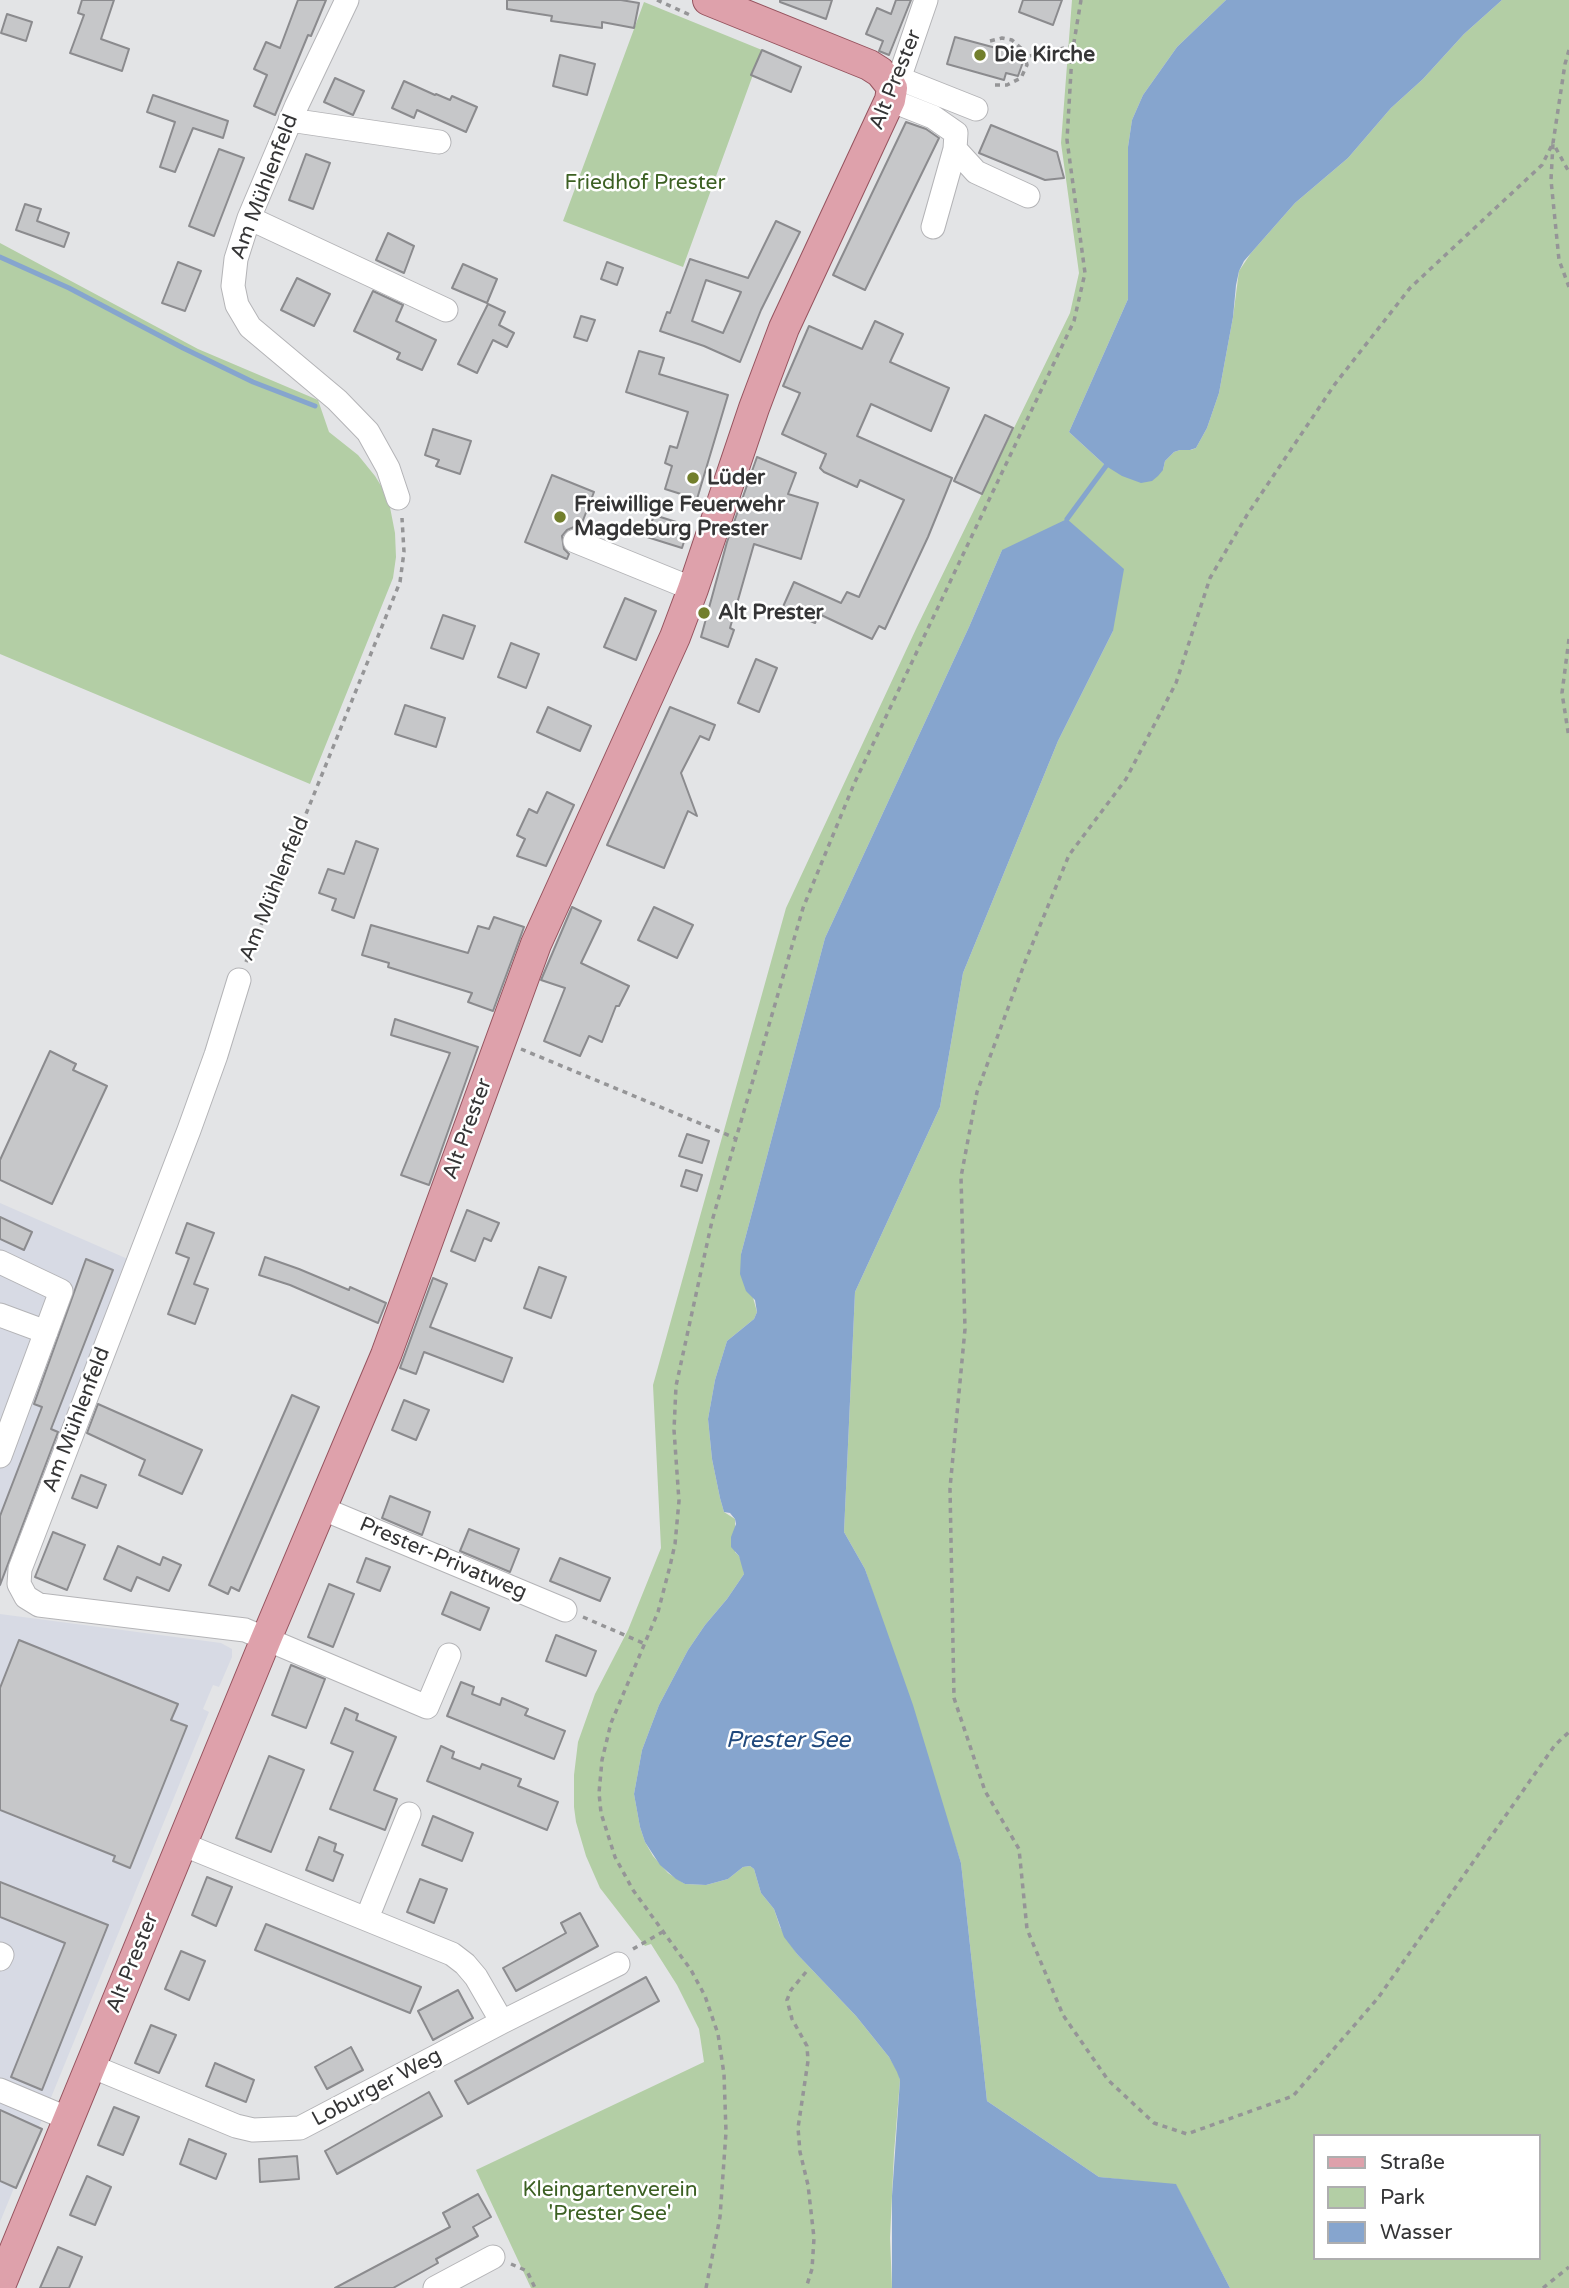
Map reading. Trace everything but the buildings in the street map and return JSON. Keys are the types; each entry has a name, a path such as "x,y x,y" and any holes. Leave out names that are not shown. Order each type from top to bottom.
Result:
{"main road":[{"path":"708,0 869,65 880,72 893,89"},
{"name":"Alt Prester","path":"0,2286 386,1355 541,934 645,706 693,589 784,328 893,89"}],"street":[{"name":"Am Mühlenfeld","path":"347,0 290,120 249,218 233,274 235,299 240,311 257,334 337,400 368,432 385,461 398,498"},
{"name":"Alt Prester","path":"893,89 926,0"},
{"path":"893,89 976,109"},
{"path":"893,89 956,134 955,149 933,227"},
{"path":"290,120 439,142"},
{"path":"955,149 975,172 1028,196"},
{"path":"249,218 446,310"},
{"path":"575,541 693,589"},
{"name":"Am Mühlenfeld","path":"239,980 189,1129 19,1576 22,1591 32,1602 39,1605 243,1630 267,1639"},
{"path":"0,1262 61,1291 0,1456"},
{"path":"0,1315 46,1332"},
{"name":"Prester-Privatweg","path":"321,1508 565,1610"},
{"path":"267,1639 427,1707 449,1656"},
{"path":"367,1918 409,1814"},
{"path":"182,1844 442,1949 461,1961 476,1977 502,2022"},
{"name":"Loburger Weg","path":"90,2066 236,2126 253,2130 296,2128 313,2122 502,2022 618,1965"},
{"path":"0,2090 69,2119"},
{"path":"435,2288 493,2257"}],"path":[{"path":"706,2288 720,2217 726,2132 724,2074 718,2034 705,1996 691,1969 633,1890 615,1857 604,1825 600,1793 602,1760 611,1723 645,1644 664,1589 675,1544 679,1481 673,1415 676,1386 712,1220 803,908 853,784 1074,321 1085,273 1067,140 1073,46 1081,0"},
{"path":"990,41 1002,38 1012,40 1024,51 1027,65 1021,78 1007,85 995,85"},
{"path":"1026,57 1073,46"},
{"path":"1569,50 1553,143 1551,180 1559,260 1569,287"},
{"path":"1553,143 1569,172"},
{"path":"1553,143 1542,164 1410,288 1335,384 1247,515 1210,578 1177,683 1126,779 1069,855 1025,962 977,1092 963,1165 961,1177 965,1329 950,1488 954,1698 985,1791 1019,1849 1027,1929 1063,2015 1108,2080 1154,2123 1187,2134 1293,2096 1378,1998 1555,1745 1569,1732"},
{"name":"Am Mühlenfeld","path":"239,980 400,582 404,552 398,498"},
{"path":"1569,639 1562,693 1569,738"},
{"path":"500,1040 735,1138"},
{"path":"565,1610 645,1644"},
{"path":"618,1965 630,1951 664,1931"},
{"path":"806,1972 791,1990 788,2000 792,2019 807,2046 808,2061 798,2128 814,2238 812,2269 806,2288"},
{"path":"493,2257 527,2271 535,2288"},
{"path":"1543,2288 1569,2267"}],"shaded area":[{"path":"0,1203 130,1260 0,1588"},
{"path":"0,1614 221,1643 232,1649 232,1657 219,1687 213,1685 203,1709 209,1712 0,2222"}],"green space":[{"name":"Kleingartenverein 'Prester See'","path":"1072,0 1226,0 1177,47 1143,95 1132,120 1128,147 1128,299 1069,432 1106,466 1163,470 1165,461 1174,452 1196,448 1207,428 1219,393 1239,271 1251,253 1295,203 1348,158 1391,108 1423,79 1464,34 1502,0 1569,0 1569,2288 1230,2288 1176,2185 1099,2177 987,2101 961,1863 865,1569 844,1532 855,1292 940,1107 963,973 1058,741 1113,631 1002,550 825,938 741,1254 757,1312 754,1319 727,1341 715,1380 708,1419 720,1498 724,1512 735,1519 735,1552 743,1565 744,1574 688,1650 659,1705 642,1750 634,1794 645,1842 668,1873 685,1884 706,1885 728,1879 743,1867 750,1866 754,1869 761,1893 774,1909 780,1927 797,1954 856,2016 898,2072 900,2080 890,2238 892,2288 531,2288 476,2170 704,2062 699,2029 677,1985 651,1944 645,1946 600,1888 586,1856 574,1807 578,1742 595,1694 628,1630 661,1548 653,1385 786,908 916,629 1070,313 1079,273 1061,143"},
{"name":"Friedhof Prester","path":"644,2 762,50 683,267 563,221"},
{"path":"0,243 198,349 318,400 329,432 358,455 388,497 395,533 393,578 310,784 0,654"}],"water":[{"path":"1226,0 1502,0 1464,34 1423,79 1391,108 1348,158 1295,203 1244,261 1236,285 1219,393 1207,428 1196,448 1174,452 1165,461 1158,476 1152,481 1141,483 1106,466 1069,432 1128,299 1128,147 1132,120 1143,95 1177,47"},
{"name":"Prester See","path":"1067,519 1124,569 1113,631 1058,741 963,973 940,1107 855,1292 844,1532 865,1569 913,1705 961,1863 987,2101 1099,2177 1176,2184 1230,2288 892,2288 892,2196 900,2080 897,2072 889,2057 856,2016 784,1937 774,1909 761,1893 754,1869 750,1866 743,1867 728,1879 706,1885 685,1884 676,1879 660,1865 645,1842 634,1794 642,1750 659,1705 688,1650 744,1574 739,1556 731,1547 731,1537 736,1524 730,1513 724,1512 720,1498 708,1419 715,1380 727,1341 754,1319 757,1312 755,1300 746,1291 740,1274 741,1254 825,938 1002,550"}],"waterway":[{"path":"0,257 69,288 253,382 315,406"},
{"path":"1067,519 1106,466"}],"place":[{"name":"Die Kirche","path":"980,55"},
{"name":"Lüder","path":"693,478"},
{"name":"Freiwillige Feuerwehr Magdeburg Prester","path":"560,517"},
{"name":"Alt Prester","path":"704,613"}]}
